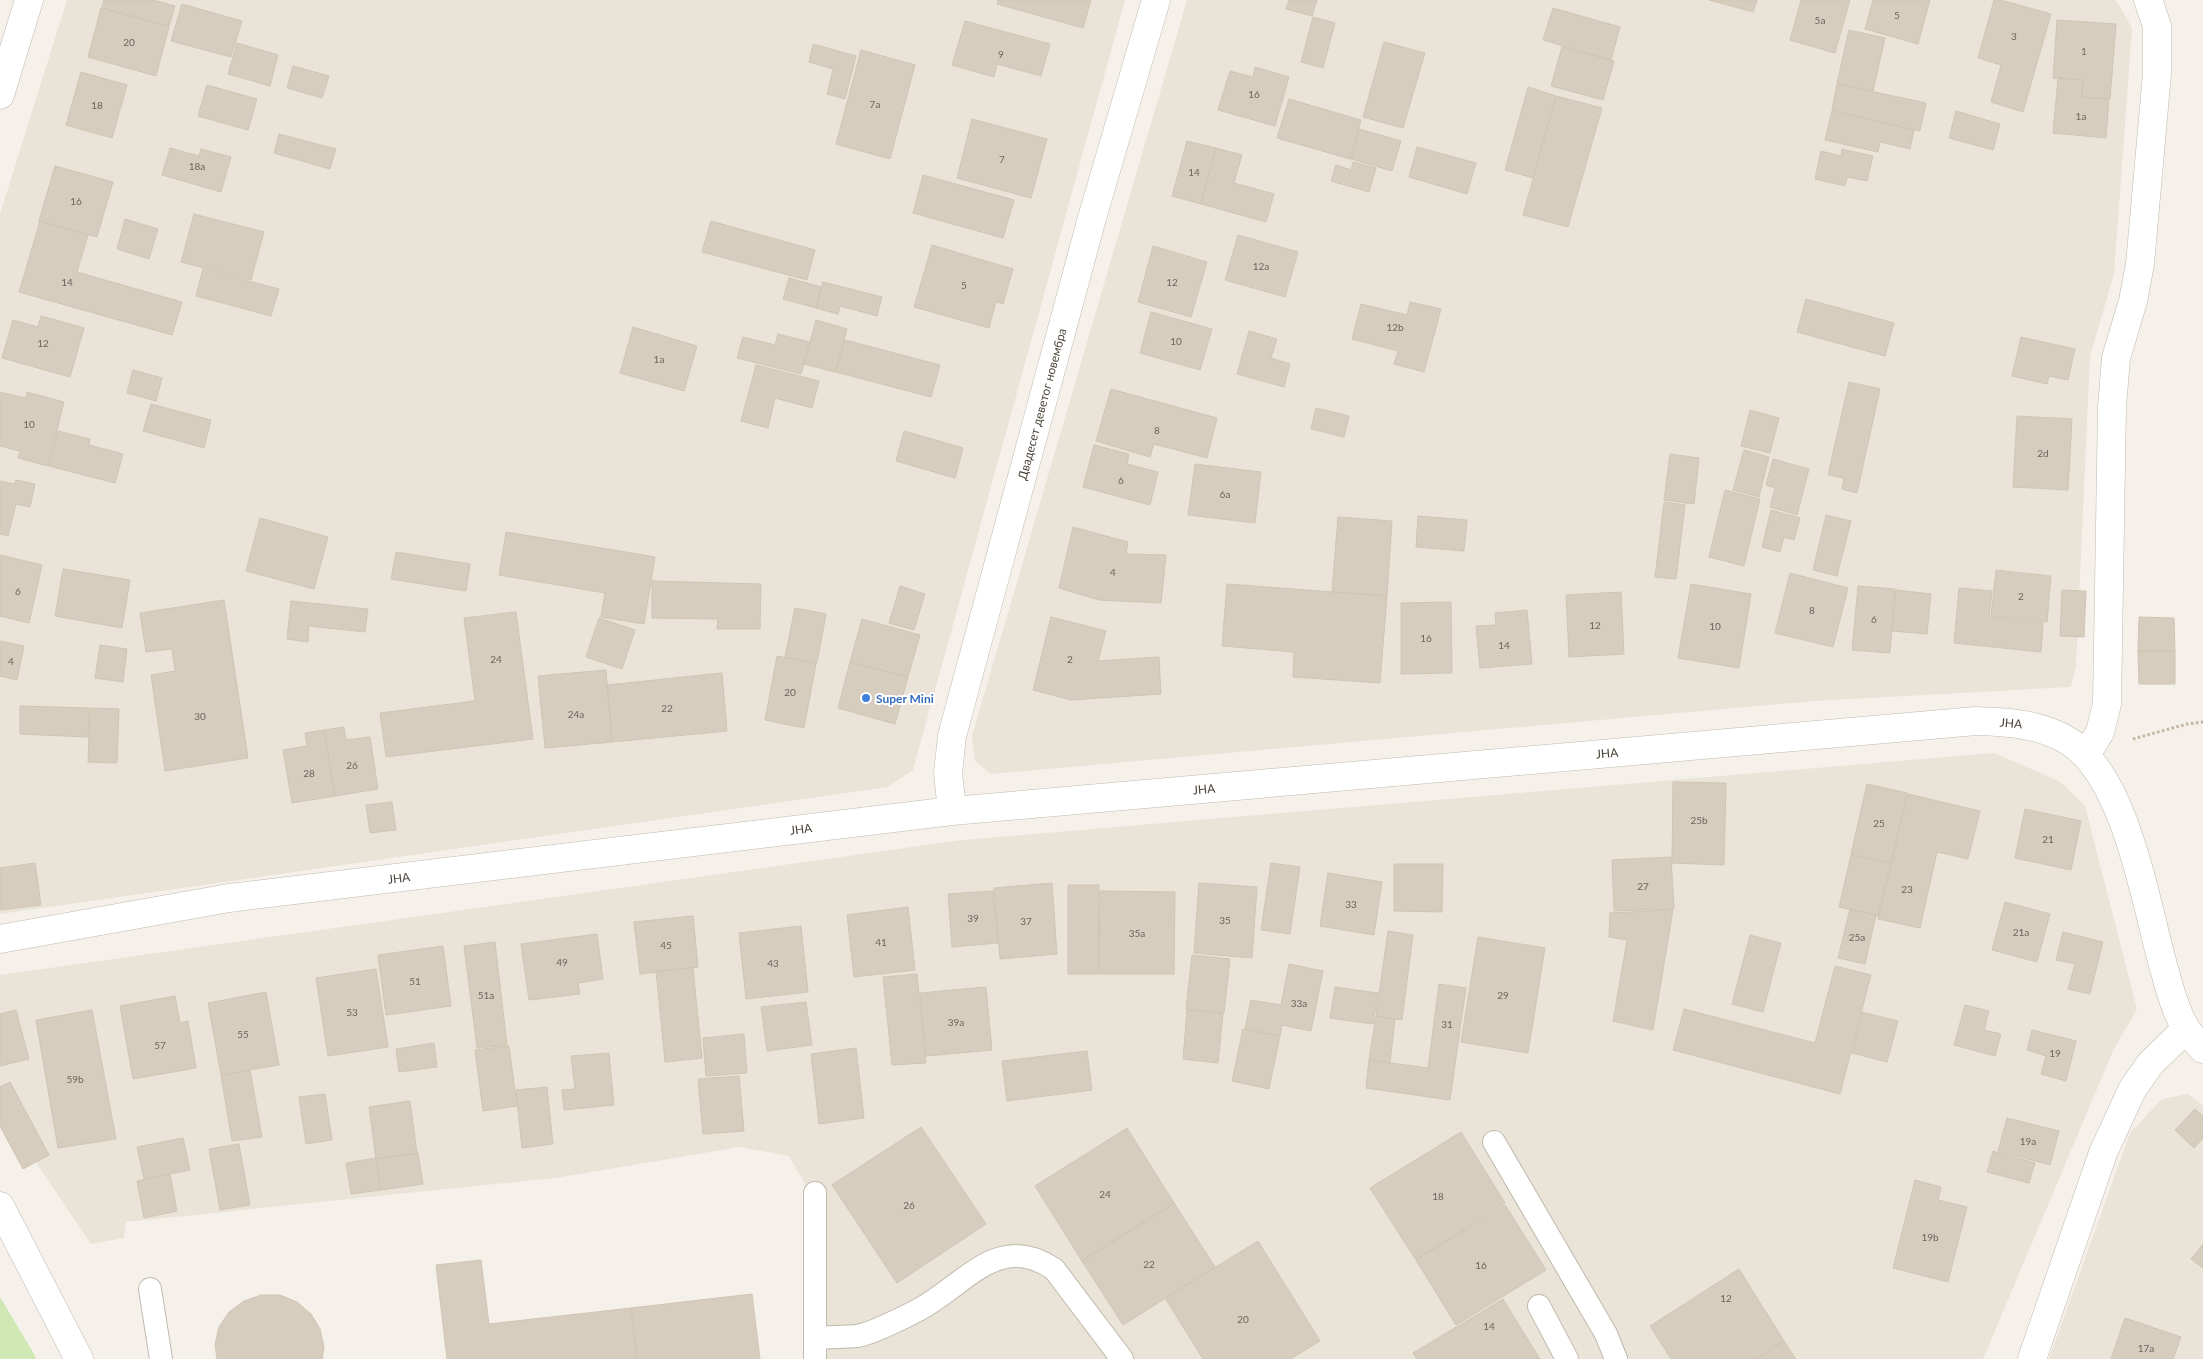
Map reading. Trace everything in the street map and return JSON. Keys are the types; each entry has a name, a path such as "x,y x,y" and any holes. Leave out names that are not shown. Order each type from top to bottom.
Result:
{"street":[{"path":"0,95 29,0"},
{"name":"Двадесет деветог новембра","path":"952,811 948,773 952,736 1092,218 1156,0"},
{"path":"2086,755 2100,732 2107,704 2113,397 2116,358 2133,301 2140,264 2157,74 2157,26 2148,0"},
{"name":"ЈНА","path":"0,939 229,898 952,811 1976,721 2028,725 2069,742 2086,755 2108,786 2123,822 2172,997 2186,1029 2203,1049"},
{"path":"2032,1359 2103,1153 2132,1090 2150,1064 2186,1029"},
{"path":"0,1206 79,1359"}],"lane":[{"path":"1494,1142 1606,1334 1616,1359"},
{"path":"815,1193 815,1349 859,1336 921,1308 1003,1256 1021,1255 1040,1260 1054,1269 1122,1359"},
{"path":"150,1290 161,1359"},
{"path":"1539,1306 1567,1359"}],"path":[{"path":"2086,755 2158,731 2203,722"}],"shaded area":[{"path":"67,0 1125,0 913,770 888,787 0,914 0,214"},
{"path":"1187,0 2116,0 2132,28 2114,274 2090,356 2076,666 2071,687 1814,701 991,774 975,761 972,736"},
{"path":"1994,753 2059,781 2085,806 2137,1009 2113,1051 1983,1359 803,1359 808,1189 789,1156 740,1147 555,1178 126,1222 124,1238 91,1244 0,1109 0,975 962,840"},
{"path":"2188,1094 2203,1106 2203,1359 2049,1359 2130,1133 2162,1099"}],"green space":[{"path":"0,1297 34,1354 36,1359 0,1359"}],"building":[{"path":"104,0 153,0 175,6 169,26 102,8"},
{"path":"998,0 1091,0 1083,28 997,4"},
{"path":"1289,0 1317,0 1312,16 1286,9"},
{"path":"1709,0 1757,0 1753,12"},
{"path":"1801,0 1850,0 1835,53 1790,40"},
{"path":"1873,0 1930,0 1918,44 1865,29"},
{"path":"1994,0 2001,0 2051,14 2023,112 1991,102 2001,65 1978,58"},
{"path":"182,4 242,21 231,57 171,41"},
{"path":"101,8 169,27 156,76 88,57"},
{"path":"1553,8 1620,27 1611,60 1543,40"},
{"path":"1313,17 1335,23 1323,68 1301,62"},
{"path":"2057,20 2116,24 2110,99 2082,97 2083,80 2053,78"},
{"path":"965,21 1050,44 1041,76 997,64 994,77 952,65"},
{"path":"1849,30 1885,38 1873,91 1837,83"},
{"path":"1384,42 1425,53 1403,128 1363,117"},
{"path":"237,43 278,55 270,86 228,74"},
{"path":"813,44 856,56 845,99 827,94 833,69 809,62"},
{"path":"1562,47 1614,61 1603,100 1551,86"},
{"path":"861,50 915,65 890,159 836,144"},
{"path":"293,66 329,76 322,98 287,88"},
{"path":"1255,67 1289,77 1275,126 1218,110 1230,71 1253,77"},
{"path":"81,72 127,85 112,138 66,125"},
{"path":"2058,78 2083,80 2082,97 2109,99 2106,138 2053,133"},
{"path":"1837,84 1926,103 1920,131 1832,110"},
{"path":"207,85 257,99 248,130 198,116"},
{"path":"1528,87 1556,96 1533,178 1505,170"},
{"path":"1556,96 1602,108 1568,227 1523,215"},
{"path":"1289,99 1361,120 1350,159 1277,138"},
{"path":"1832,111 1914,130 1910,149 1880,142 1878,152 1825,140"},
{"path":"1956,111 2000,124 1993,150 1949,138"},
{"path":"972,119 1047,139 1031,198 957,178"},
{"path":"1359,129 1401,141 1392,171 1351,159"},
{"path":"279,134 336,149 330,169 274,153"},
{"path":"1187,141 1216,148 1201,204 1172,196"},
{"path":"1417,147 1476,163 1467,194 1409,177"},
{"path":"170,148 199,156 201,149 231,157 221,192 162,175"},
{"path":"1216,148 1242,155 1234,183 1274,194 1266,222 1201,204"},
{"path":"1842,149 1873,156 1867,181 1847,177 1845,186 1815,179 1821,151 1841,156"},
{"path":"1353,162 1376,168 1369,192 1331,181 1336,165 1351,170"},
{"path":"55,166 113,182 97,237 39,221"},
{"path":"923,175 1014,200 1003,238 913,213"},
{"path":"194,214 264,232 251,280 181,262"},
{"path":"125,219 158,229 149,259 117,249"},
{"path":"40,221 88,235 77,272 182,302 172,335 19,292"},
{"path":"711,221 815,250 807,280 702,252"},
{"path":"1238,235 1298,252 1285,297 1225,280"},
{"path":"932,245 1013,269 1003,304 996,302 989,328 914,307"},
{"path":"1153,246 1207,262 1191,317 1138,302"},
{"path":"203,269 279,289 271,316 196,296"},
{"path":"789,278 821,287 816,308 783,299"},
{"path":"823,282 882,297 877,316 840,306 838,314 816,308"},
{"path":"1806,299 1894,323 1885,356 1797,332"},
{"path":"1410,302 1441,309 1424,372 1394,364 1398,351 1352,339 1361,304 1407,315"},
{"path":"1151,312 1212,329 1200,370 1140,353"},
{"path":"41,316 84,328 70,377 2,358 13,320 38,327"},
{"path":"816,320 847,329 835,372 804,364"},
{"path":"633,327 697,346 684,391 620,373"},
{"path":"1249,331 1277,339 1271,358 1290,364 1284,387 1237,374"},
{"path":"778,334 810,342 801,374 737,358 743,337 775,345"},
{"path":"2021,337 2075,349 2068,380 2049,376 2047,384 2012,376"},
{"path":"845,340 940,365 931,397 836,372"},
{"path":"756,365 819,381 812,408 775,398 768,428 741,421"},
{"path":"133,370 162,378 156,401 127,393"},
{"path":"1849,382 1880,389 1857,493 1842,489 1844,478 1828,475"},
{"path":"1111,389 1217,418 1207,458 1154,444 1150,457 1096,441"},
{"path":"0,392 26,398 27,392 64,402 48,466 18,458 20,451 0,446"},
{"path":"151,404 211,420 204,448 143,431"},
{"path":"1316,408 1349,416 1344,437 1311,429"},
{"path":"1750,410 1779,418 1770,453 1741,446"},
{"path":"2017,416 2072,419 2068,490 2013,487"},
{"path":"58,431 90,439 89,445 123,454 115,483 49,466"},
{"path":"904,431 963,448 955,478 896,461"},
{"path":"1094,445 1129,454 1127,464 1158,472 1150,505 1083,487"},
{"path":"1744,450 1769,457 1759,497 1733,490"},
{"path":"1670,454 1699,458 1694,504 1664,500"},
{"path":"1773,459 1809,469 1797,515 1770,507 1775,488 1766,485"},
{"path":"1195,464 1261,472 1255,523 1188,515"},
{"path":"16,480 35,484 30,507 16,504 8,536 0,534 0,481 15,484"},
{"path":"1725,490 1760,499 1744,566 1709,557"},
{"path":"1664,502 1685,505 1676,579 1655,577"},
{"path":"1771,510 1800,518 1794,540 1784,537 1780,552 1762,547"},
{"path":"1826,515 1851,521 1837,576 1813,570"},
{"path":"1418,516 1467,520 1464,551 1416,547"},
{"path":"1338,517 1392,521 1387,596 1332,592"},
{"path":"260,518 328,537 314,589 246,571"},
{"path":"1073,527 1128,542 1126,554 1166,555 1161,603 1099,600 1059,588"},
{"path":"506,532 655,557 644,624 601,617 605,593 499,575"},
{"path":"396,552 470,564 466,591 391,579"},
{"path":"0,555 42,565 29,623 0,616"},
{"path":"63,569 130,580 122,628 55,616"},
{"path":"1996,570 2051,576 2047,622 1991,616"},
{"path":"1790,573 1848,588 1833,647 1775,633"},
{"path":"652,581 761,584 760,629 717,629 718,619 652,618"},
{"path":"1227,584 1387,596 1380,683 1293,677 1294,652 1222,646"},
{"path":"1691,584 1751,594 1739,668 1678,658"},
{"path":"900,586 925,594 914,630 889,623"},
{"path":"1858,586 1895,589 1890,653 1852,650"},
{"path":"1959,588 1992,591 1989,617 2043,623 2041,652 1954,643"},
{"path":"1896,590 1931,594 1927,634 1892,631"},
{"path":"2062,590 2086,591 2084,637 2060,636"},
{"path":"1621,592 1624,654 1569,657 1566,595"},
{"path":"224,600 248,758 165,771 151,675 175,671 172,649 146,652 140,613"},
{"path":"291,601 368,609 365,632 309,626 308,642 287,639"},
{"path":"1451,602 1452,673 1401,674 1401,603"},
{"path":"795,608 826,614 817,663 785,657"},
{"path":"1527,610 1532,664 1480,668 1476,626 1496,625 1495,613"},
{"path":"516,612 533,739 386,757 380,713 475,701 464,618"},
{"path":"1051,617 1106,631 1098,661 1159,657 1161,694 1071,700 1033,690"},
{"path":"2139,617 2174,618 2175,651 2138,651"},
{"path":"599,618 635,630 622,669 586,657"},
{"path":"862,619 920,635 908,677 850,662"},
{"path":"0,641 24,646 17,680 0,676"},
{"path":"100,645 127,649 123,682 95,678"},
{"path":"2138,651 2175,651 2175,684 2139,684"},
{"path":"777,656 816,664 804,728 765,720"},
{"path":"850,662 908,677 895,724 838,708"},
{"path":"606,670 612,742 545,748 538,676"},
{"path":"722,673 727,731 612,742 607,685"},
{"path":"20,706 89,708 88,737 20,734"},
{"path":"90,708 119,709 117,763 88,762"},
{"path":"344,727 346,740 370,737 378,789 335,796 324,730"},
{"path":"324,730 335,796 292,803 283,750 307,746 305,733"},
{"path":"1673,782 1726,783 1724,865 1672,863"},
{"path":"1867,784 1907,793 1891,863 1851,854"},
{"path":"1908,794 1980,811 1968,859 1937,852 1920,928 1878,919"},
{"path":"392,802 396,830 370,833 366,805"},
{"path":"2025,809 2081,821 2071,870 2015,858"},
{"path":"1851,855 1891,864 1878,916 1839,907"},
{"path":"1671,857 1674,909 1614,911 1612,860"},
{"path":"35,863 41,905 0,910 0,868"},
{"path":"1271,863 1300,867 1290,934 1261,930"},
{"path":"1394,864 1443,864 1442,912 1394,911"},
{"path":"1328,873 1382,882 1374,935 1320,926"},
{"path":"1052,883 1057,954 1000,959 994,888"},
{"path":"1199,883 1257,887 1252,958 1194,953"},
{"path":"1068,885 1099,885 1098,974 1068,974"},
{"path":"993,891 998,943 952,947 948,894"},
{"path":"1100,891 1175,892 1174,974 1099,974"},
{"path":"2005,902 2050,914 2037,962 1992,950"},
{"path":"908,907 915,970 854,977 847,915"},
{"path":"1850,909 1876,915 1865,964 1838,958"},
{"path":"1673,910 1653,1030 1613,1021 1627,940 1609,937 1610,913"},
{"path":"693,916 698,967 640,974 634,922"},
{"path":"801,926 808,992 746,999 739,933"},
{"path":"1388,931 1413,935 1402,1020 1376,1016"},
{"path":"2063,932 2103,942 2090,994 2068,989 2075,964 2056,960"},
{"path":"597,934 603,979 578,983 580,994 529,1000 521,944"},
{"path":"1750,935 1781,943 1763,1012 1732,1004"},
{"path":"1478,937 1545,948 1528,1053 1461,1042"},
{"path":"495,942 507,1045 477,1048 464,946"},
{"path":"443,946 451,1006 386,1015 378,955"},
{"path":"1192,955 1230,959 1224,1013 1186,1009"},
{"path":"1289,964 1323,971 1311,1031 1282,1025 1280,1036 1245,1029 1251,1000 1281,1005"},
{"path":"1835,966 1871,975 1840,1094 1673,1050 1684,1009 1815,1043"},
{"path":"693,968 702,1058 665,1062 656,971"},
{"path":"376,969 388,1047 328,1056 316,978"},
{"path":"917,974 926,1063 892,1065 883,977"},
{"path":"1439,984 1466,988 1450,1100 1366,1088 1369,1060 1428,1068"},
{"path":"986,987 992,1050 926,1056 920,993"},
{"path":"1335,987 1378,993 1373,1024 1330,1018"},
{"path":"266,992 279,1065 221,1075 208,1003"},
{"path":"175,996 180,1023 188,1021 196,1068 133,1079 120,1006"},
{"path":"806,1002 812,1045 767,1051 761,1007"},
{"path":"1965,1005 1989,1011 1984,1030 2001,1034 1995,1056 1954,1045"},
{"path":"16,1010 29,1059 0,1066 0,1014"},
{"path":"92,1010 116,1139 58,1148 36,1020"},
{"path":"1187,1010 1223,1014 1218,1063 1183,1059"},
{"path":"1862,1012 1898,1021 1887,1062 1852,1053"},
{"path":"1376,1016 1395,1019 1390,1063 1369,1060"},
{"path":"1243,1029 1280,1036 1269,1089 1232,1081"},
{"path":"2032,1030 2076,1041 2066,1081 2041,1074 2046,1056 2027,1050"},
{"path":"744,1034 747,1073 706,1076 703,1038"},
{"path":"434,1043 437,1067 399,1072 396,1049"},
{"path":"509,1046 517,1106 483,1111 475,1050"},
{"path":"856,1048 864,1118 819,1124 811,1054"},
{"path":"1087,1051 1092,1090 1007,1101 1002,1061"},
{"path":"609,1053 614,1105 564,1110 562,1090 575,1089 571,1056"},
{"path":"250,1070 262,1137 232,1141 221,1076"},
{"path":"739,1076 744,1131 703,1134 698,1079"},
{"path":"10,1082 49,1155 23,1169 0,1126 0,1087"},
{"path":"547,1087 553,1144 522,1148 516,1090"},
{"path":"325,1094 332,1140 306,1144 299,1097"},
{"path":"410,1101 417,1153 376,1159 369,1107"},
{"path":"2195,1109 2203,1116 2203,1138 2194,1148 2175,1130"},
{"path":"2007,1118 2059,1131 2050,1165 1998,1151"},
{"path":"921,1127 986,1224 897,1283 832,1185"},
{"path":"1127,1128 1174,1203 1082,1261 1035,1186"},
{"path":"1461,1132 1505,1203 1416,1260 1370,1188"},
{"path":"183,1138 190,1170 144,1179 137,1147"},
{"path":"239,1144 250,1205 220,1210 209,1149"},
{"path":"1993,1151 2035,1163 2029,1183 1987,1172"},
{"path":"418,1153 423,1184 381,1190 376,1159"},
{"path":"376,1158 381,1190 351,1194 346,1163"},
{"path":"170,1174 177,1211 144,1218 137,1181"},
{"path":"1915,1180 1941,1187 1938,1200 1967,1207 1948,1282 1893,1268"},
{"path":"1174,1203 1215,1267 1123,1325 1082,1261"},
{"path":"1505,1205 1546,1270 1456,1325 1416,1260"},
{"path":"1258,1241 1320,1341 1291,1359 1203,1359 1165,1298"},
{"path":"2203,1244 2203,1268 2191,1259"},
{"path":"481,1260 489,1324 631,1308 637,1359 447,1359 436,1265"},
{"path":"1739,1269 1784,1341 1756,1359 1671,1359 1650,1326"},
{"path":"752,1294 760,1359 637,1359 631,1308"},
{"path":"261,1295 280,1295 297,1302 311,1314 320,1329 324,1347 322,1359 217,1359 215,1344 219,1327 229,1312 244,1301"},
{"path":"1503,1299 1540,1359 1417,1359 1413,1353"},
{"path":"2125,1318 2181,1337 2173,1359 2111,1359"},
{"path":"1784,1341 1796,1359 1756,1359"}],"place":[{"name":"Super Mini","path":"866,698"}]}
